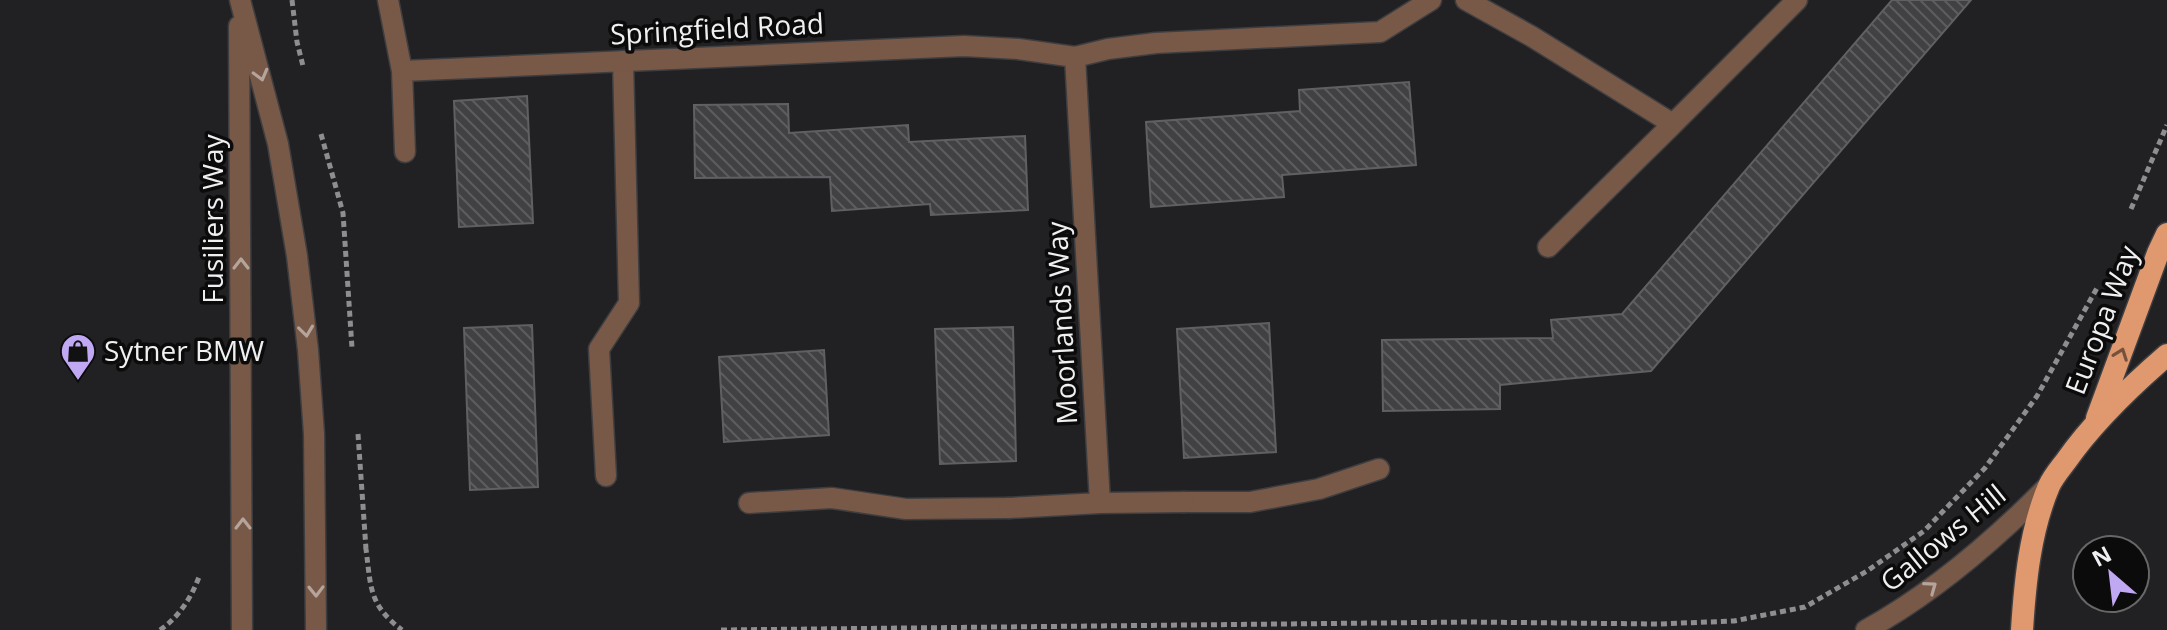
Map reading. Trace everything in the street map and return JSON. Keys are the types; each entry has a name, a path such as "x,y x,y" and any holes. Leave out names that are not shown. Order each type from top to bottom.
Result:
{"highway":[{"name":"Europa Way","path":"2094,427 2167,234"},
{"path":"2022,630 2024,588 2035,530 2050,484 2094,427 2136,381 2167,355"}],"street":[{"name":"Fusiliers Way","path":"240,0 242,630"},
{"path":"240,0 278,144 299,272 314,434 316,630"},
{"path":"388,0 402,71 405,152"},
{"name":"Springfield Road","path":"402,71 964,46 1075,57 1156,43 1380,32 1431,0"},
{"path":"1466,0 1531,36 1673,124"},
{"path":"1548,247 1797,0"},
{"name":"Moorlands Way","path":"1075,57 1100,503"},
{"path":"606,476 599,349 629,303 623,61"},
{"path":"749,503 832,498 906,509 1250,502 1319,489 1379,469"},
{"name":"Gallows Hill","path":"1866,630 1973,557 2050,484"}],"path":[{"path":"2131,209 2167,125"},
{"path":"721,630 1374,623 1658,624 1734,621 1805,607 1867,571 1924,531 1985,468 2037,396 2102,277"}],"building":[{"path":"1892,0 1971,0 1651,371 1500,385 1500,409 1383,411 1382,340 1553,338 1551,320 1622,314"},
{"path":"1409,82 1416,165 1282,175 1284,197 1151,207 1146,122 1300,111 1299,90"},
{"path":"527,96 533,223 459,227 454,101"},
{"path":"788,104 789,133 908,125 909,142 1025,136 1028,210 931,215 930,204 832,211 830,177 695,178 694,105"},
{"path":"1269,323 1276,452 1184,458 1177,329"},
{"path":"532,325 538,487 470,490 464,328"},
{"path":"1013,327 1016,461 940,464 935,329"},
{"path":"824,350 829,435 724,442 719,357"}],"place":[{"name":"Sytner BMW","path":"78,382"}]}
